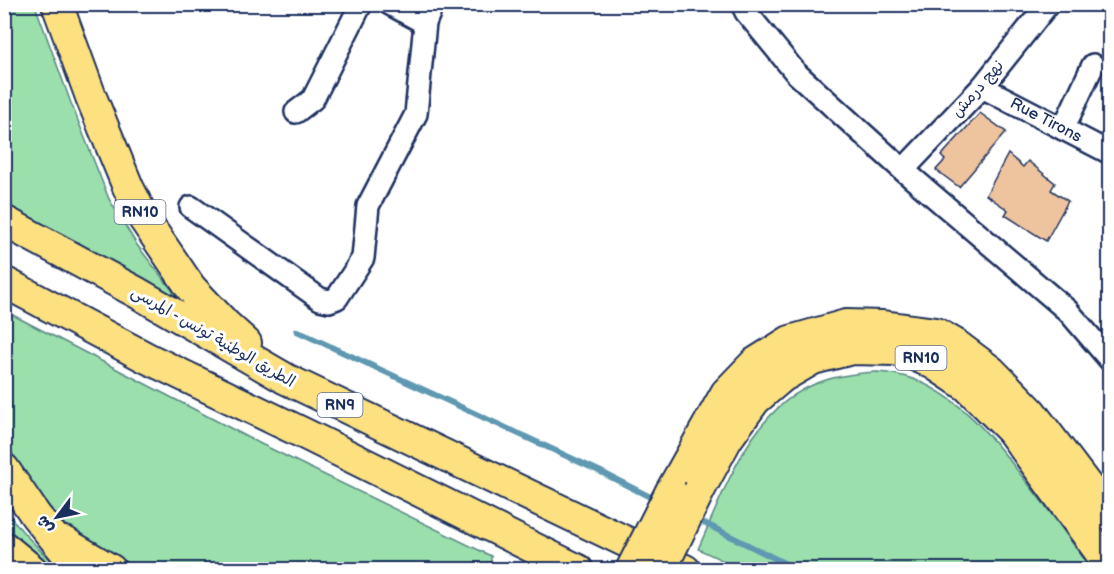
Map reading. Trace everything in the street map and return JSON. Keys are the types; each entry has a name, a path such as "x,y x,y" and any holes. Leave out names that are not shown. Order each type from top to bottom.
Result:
{"highway":[{"name":"RN10","path":"57,4 91,97 144,219 191,288 225,324 286,379"},
{"name":"الطريق الوطنية تونس - المرسى","path":"4,221 136,292 286,379 685,570"},
{"name":"RN9","path":"4,282 147,358 578,570"},
{"path":"631,570 686,490 726,393 755,363 790,341 846,325 883,326 936,333 955,344 991,371 1031,412 1110,516"},
{"name":"RN10","path":"661,570 686,490 755,400 782,377 813,359 852,350 894,350 914,355 934,364 967,386 1011,430 1102,555 1107,570"},
{"path":"4,468 36,516 80,570"},
{"path":"36,516 72,547 111,570"},
{"path":"4,547 32,570"}],"street":[{"path":"296,112 313,99 361,4"},
{"path":"191,207 320,299 329,301 337,298 363,258 368,206 416,114 429,14 390,4"},
{"path":"742,4 746,12 758,15 796,73 903,170 1068,311 1110,360"},
{"name":"نهج درمش","path":"903,170 982,87 1048,4"},
{"path":"1063,129 1093,65"},
{"name":"Rue Tirons","path":"982,87 1110,153"}],"green space":[{"path":"5,5 35,5 109,199 137,245 182,303 5,206"},
{"path":"5,311 261,444 491,556 491,562 395,570 143,569 104,553 80,538 59,519 26,479 14,458 5,433"},
{"path":"877,372 904,376 930,386 973,419 1038,496 1090,569 741,569 698,549 719,500 744,451 777,408 798,392 823,381 836,377"},
{"path":"4,509 58,569 37,569 5,540"}],"building":[{"path":"980,113 1006,132 959,187 936,170 945,160 941,156"},
{"path":"1008,154 1023,167 1028,161 1055,183 1051,190 1068,201 1046,241 1005,215 1008,210 986,195"}],"waterway":[{"path":"297,331 599,471 658,501"},
{"path":"694,518 798,570"}]}
